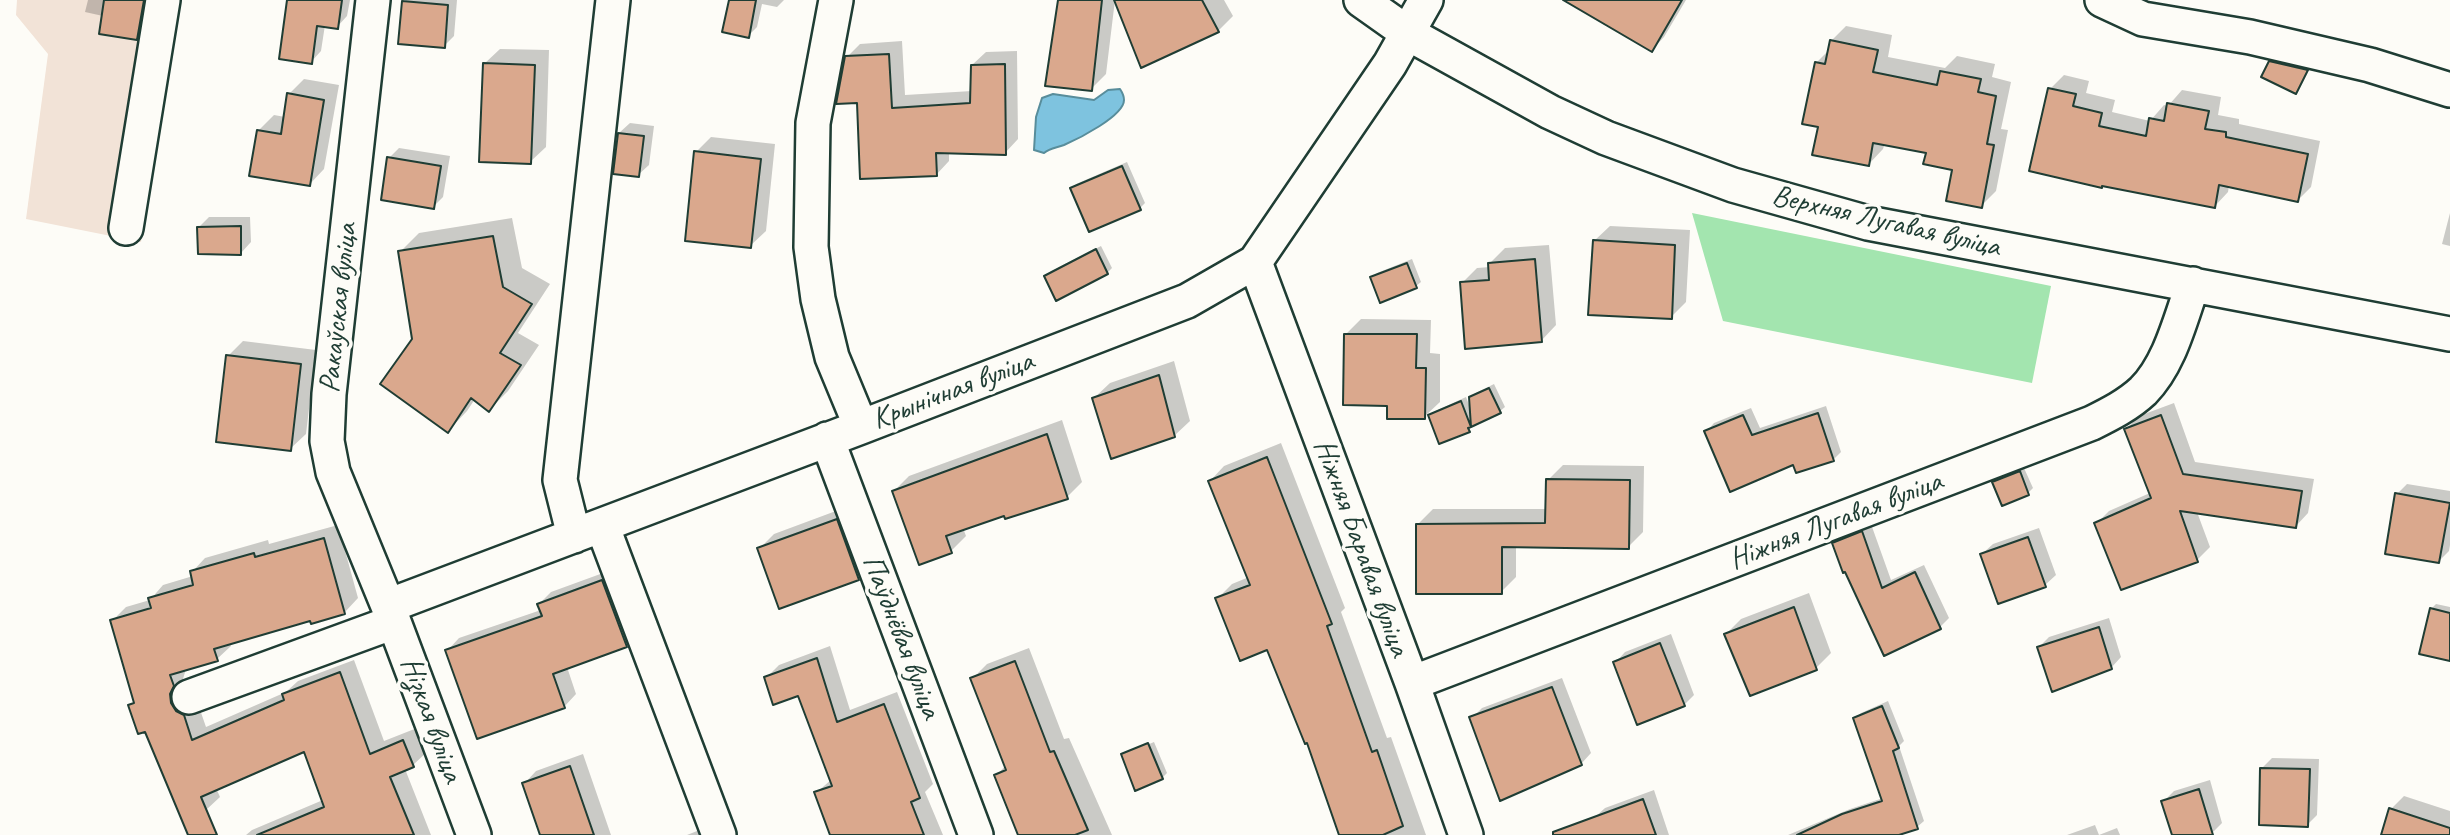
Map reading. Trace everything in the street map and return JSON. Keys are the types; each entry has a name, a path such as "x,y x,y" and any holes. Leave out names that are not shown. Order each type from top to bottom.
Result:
{"street":[{"path":"126,228 163,0"},
{"name":"Ракаўская вуліца","path":"373,0 330,380 327,440 332,472 391,614"},
{"path":"613,0 560,480 588,530 719,835"},
{"path":"836,0 813,123 811,247 818,299 832,357 861,427"},
{"name":"Верхняя Лугавая вуліца","path":"1361,0 1409,34 1550,112 1606,138 1766,195 1868,223 2450,334"},
{"name":"Крынічная вуліца","path":"189,697 588,530 1187,301 1255,262 1390,64 1426,0"},
{"path":"2102,0 2143,19 2276,43 2370,65 2450,90"},
{"name":"Ніжняя Баравая вуліца","path":"1255,262 1466,835"},
{"name":"Ніжняя Лугавая вуліца","path":"1412,683 2092,423 2121,408 2142,392 2157,375 2193,284"},
{"name":"Паўднёвая вуліца","path":"827,439 976,835"},
{"name":"Нізкая вуліца","path":"391,614 474,835"}],"shaded area":[{"path":"17,0 180,0 141,242 26,219 48,54 16,15"}],"green space":[{"path":"1692,213 2051,286 2032,383 1723,321"}],"water":[{"path":"1120,89 1124,99 1122,106 1109,120 1044,153 1034,150 1036,117 1042,98 1053,94 1094,100 1108,90"}],"building":[{"path":"104,0 144,0 137,40 99,34"},
{"path":"287,0 342,0 338,29 317,26 312,64 279,59"},
{"path":"729,0 756,0 749,38 722,32"},
{"path":"1058,0 1102,0 1092,91 1045,86"},
{"path":"1114,0 1202,0 1219,32 1141,68"},
{"path":"1563,0 1682,0 1652,52"},
{"path":"402,1 448,5 445,48 398,44"},
{"path":"1830,40 1878,50 1873,72 1937,85 1940,71 1981,79 1978,92 1996,96 1987,144 1994,145 1982,208 1946,201 1952,170 1923,164 1926,153 1873,143 1869,166 1812,155 1818,127 1802,124 1815,62 1825,64"},
{"path":"889,54 892,108 970,103 971,65 1005,64 1006,155 936,153 937,176 860,179 857,103 836,104 845,56"},
{"path":"2269,61 2308,70 2296,94 2261,77"},
{"path":"483,63 535,65 531,164 479,162"},
{"path":"2048,88 2076,94 2073,106 2102,113 2099,126 2146,136 2149,118 2164,121 2167,103 2209,111 2205,129 2226,132 2226,137 2308,154 2298,202 2219,185 2215,208 2102,188 2029,171"},
{"path":"287,93 324,100 310,186 249,176 257,130 281,134"},
{"path":"618,133 644,136 639,177 613,174"},
{"path":"694,151 761,159 751,248 685,241"},
{"path":"387,157 441,166 434,209 381,200"},
{"path":"1122,166 1141,210 1089,232 1070,188"},
{"path":"241,226 241,255 198,254 197,227"},
{"path":"493,236 503,287 532,304 500,353 521,365 489,412 471,398 448,433 380,384 412,339 398,251"},
{"path":"1593,240 1675,245 1672,319 1588,315"},
{"path":"1096,249 1108,274 1056,301 1044,276"},
{"path":"1535,259 1542,342 1465,349 1460,282 1489,280 1488,263"},
{"path":"1407,263 1417,288 1380,303 1370,277"},
{"path":"1344,334 1417,334 1416,368 1426,368 1425,419 1387,419 1387,406 1343,405"},
{"path":"226,355 301,364 291,451 216,442"},
{"path":"1159,375 1175,437 1111,459 1092,398"},
{"path":"1489,388 1501,413 1471,427 1469,397"},
{"path":"1461,401 1471,427 1468,428 1470,432 1439,444 1428,415"},
{"path":"1818,413 1834,461 1796,473 1793,465 1730,492 1704,431 1743,415 1752,435"},
{"path":"2161,415 2183,474 2302,491 2296,528 2180,511 2198,562 2121,590 2094,523 2151,498 2124,429"},
{"path":"1047,434 1068,499 1005,519 1004,516 946,536 952,553 919,565 892,491"},
{"path":"1267,457 1332,624 1327,626 1372,752 1377,750 1403,826 1383,835 1339,835 1307,743 1305,744 1267,650 1240,661 1215,598 1250,585 1208,481"},
{"path":"2020,471 2029,495 2002,506 1992,482"},
{"path":"1546,479 1630,480 1629,549 1502,547 1502,594 1416,594 1416,524 1545,523"},
{"path":"2395,493 2450,503 2439,563 2385,554"},
{"path":"837,519 859,580 779,609 757,548"},
{"path":"1862,531 1882,588 1915,572 1941,629 1884,656 1845,572 1843,573 1832,543"},
{"path":"2028,537 2046,587 1998,604 1980,554"},
{"path":"324,538 345,614 311,624 310,621 214,649 218,661 170,675 174,686 170,694 171,703 176,711 184,715 192,740 284,700 282,694 340,672 370,754 403,740 414,767 390,777 414,835 257,835 324,807 304,752 201,797 217,835 188,835 145,732 138,734 128,705 134,703 110,620 151,608 148,598 193,585 190,571 254,553 255,557"},
{"path":"602,580 627,647 553,674 565,708 477,739 445,650 542,616 537,604"},
{"path":"1794,607 1817,670 1750,696 1724,634"},
{"path":"2430,608 2450,613 2450,661 2419,654"},
{"path":"2099,627 2112,669 2052,692 2037,647"},
{"path":"1660,643 1685,706 1637,725 1613,662"},
{"path":"817,658 837,722 884,704 920,798 911,802 924,835 830,835 814,792 832,786 798,696 773,705 764,677"},
{"path":"1015,661 1050,752 1054,751 1088,830 1075,835 1018,835 994,775 1006,770 970,678"},
{"path":"1552,687 1582,765 1500,801 1469,717"},
{"path":"1882,706 1899,748 1893,751 1918,829 1899,835 1797,835 1842,814 1882,801 1853,718"},
{"path":"1148,743 1163,779 1135,791 1121,754"},
{"path":"570,766 594,835 540,835 522,783"},
{"path":"2260,768 2310,769 2308,827 2259,825"},
{"path":"2199,789 2213,835 2172,835 2161,801"},
{"path":"1643,799 1656,835 1553,835 1553,832"},
{"path":"2389,808 2450,828 2450,835 2381,835"}]}
